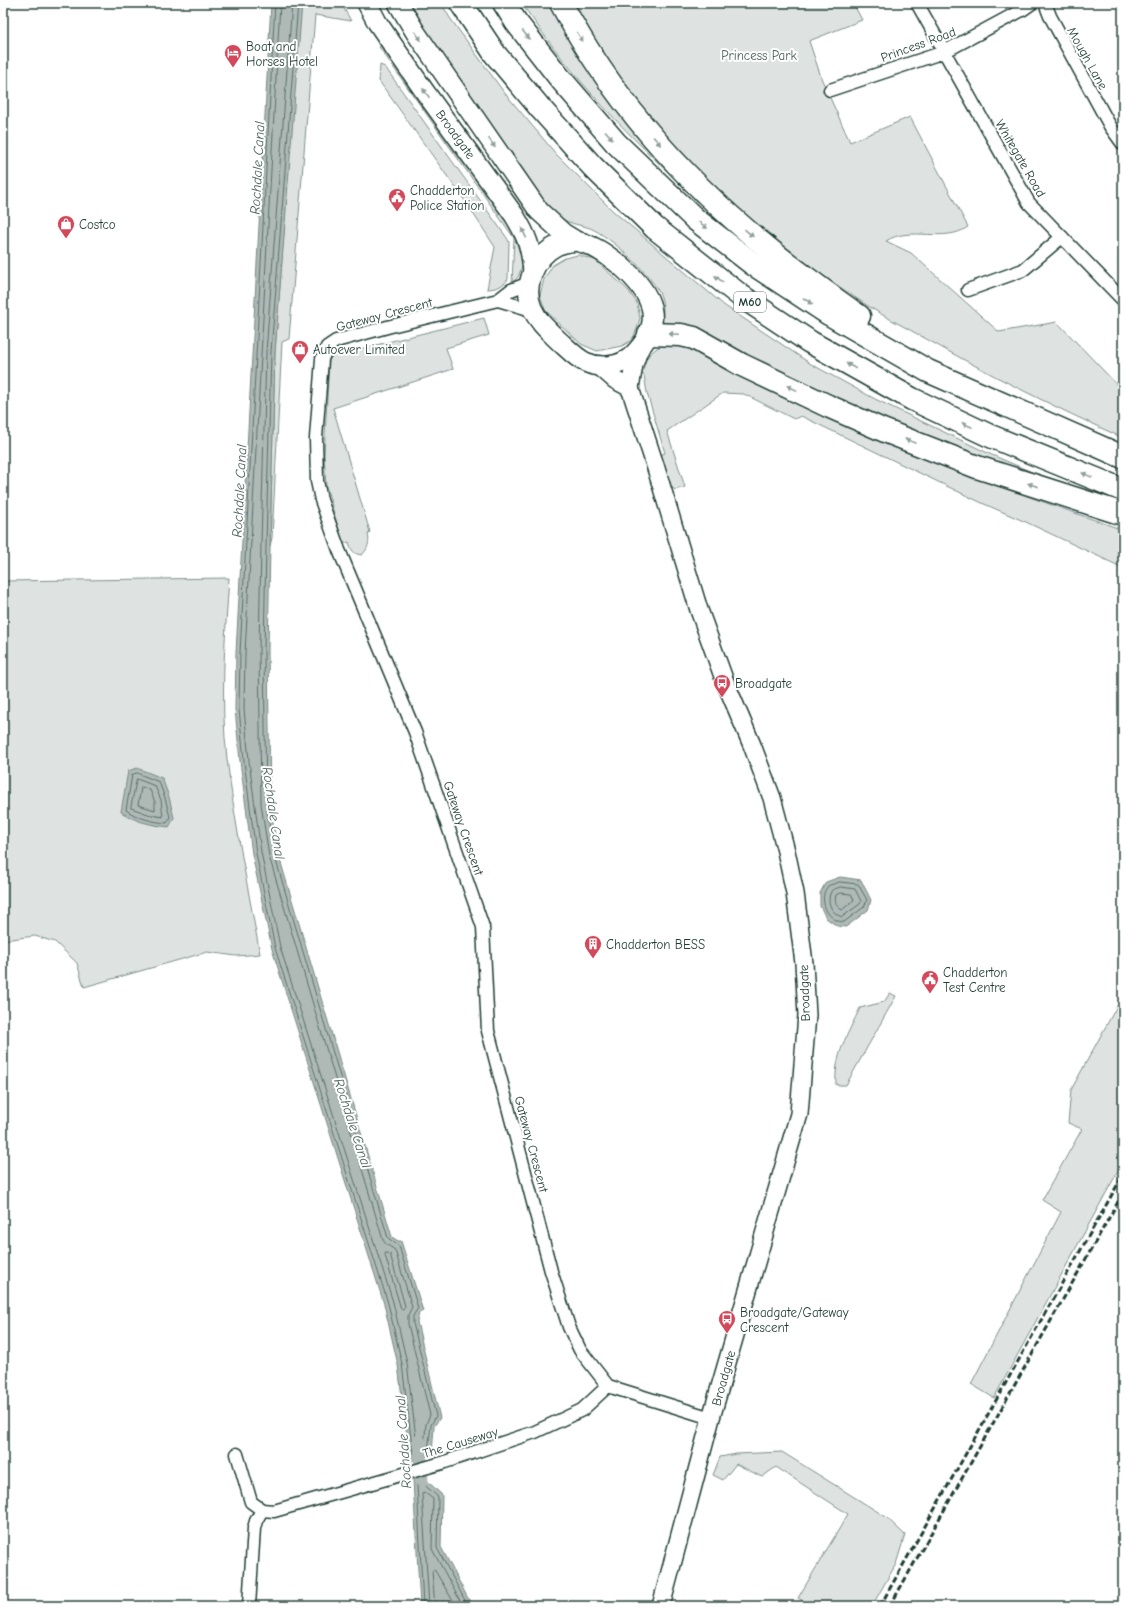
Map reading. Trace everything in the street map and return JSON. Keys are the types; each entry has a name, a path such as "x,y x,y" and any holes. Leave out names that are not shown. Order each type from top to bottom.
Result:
{"highway":[{"name":"M60","path":"461,3 496,54 593,167 655,228 740,296 810,342 912,399 988,435 1123,490"},
{"name":"M60","path":"504,3 516,22 559,76 616,143 695,219 753,264 829,314 928,371 1123,457"},
{"path":"560,3 581,40 606,78 632,112 666,152 703,191 741,227 782,261 844,306 894,338 1059,429"},
{"path":"644,342 681,335 694,338 742,365 884,431 977,467 1123,514"}],"main road":[{"name":"Broadgate","path":"367,3 381,28 425,92 514,215 525,233 531,250 531,277 528,298 532,310 540,323 585,362 599,366 610,366 621,363 631,357 644,342 652,326 652,308 648,296 633,277 605,253 590,244 576,241 562,233 539,211 420,39 398,3"},
{"path":"531,277 540,259 555,246 576,241"}],"street":[{"name":"Whitegate Road","path":"918,3 1029,203 1123,300"},
{"name":"Princess Road","path":"830,90 944,52 1022,10 1032,3"},
{"name":"Mough Lane","path":"1045,3 1050,16 1107,122 1123,144"},
{"path":"968,290 1023,270 1062,238"},
{"name":"Gateway Crescent","path":"531,277 498,300 390,326 336,341 328,347 322,359 316,438 318,481 321,500 339,550 415,732 483,927 488,1031 551,1271 569,1327 580,1350 608,1386"},
{"name":"Gateway Crescent","path":"498,300 532,310"},
{"name":"Broadgate","path":"644,342 634,365 630,388 699,610 724,679 752,745 772,798 795,893 804,963 807,1015 799,1114 711,1418 661,1606"},
{"name":"Broadgate","path":"599,366 614,380 630,388"},
{"path":"608,1386 711,1418"},
{"name":"The Causeway","path":"262,1510 274,1511 442,1462 536,1432 582,1410 608,1386"},
{"path":"237,1454 251,1502 262,1510 254,1528 249,1606"}],"green space":[{"path":"301,3 341,3 351,21 315,15 289,339 282,342 272,538 270,546 275,352"},
{"path":"409,3 441,3 450,18 503,91 556,154 613,211 725,306 811,364 875,399 992,455 1060,484 1059,485 931,440 662,324 662,300 657,288 650,278 609,239 590,228 564,220 548,206 474,104"},
{"path":"521,3 552,3 707,209 651,156 598,101 559,55"},
{"name":"Princess Park","path":"572,3 853,3 862,20 809,41 822,80 850,142 910,117 968,227 959,232 949,234 906,234 886,241 911,253 999,332 1057,322 1123,391 1123,438 995,376 881,314 832,282 797,256 730,201 698,172 668,141 640,108 608,66"},
{"path":"382,45 471,166 518,237 523,264 518,277 512,283 514,238 379,47"},
{"path":"380,65 385,67 507,238 509,242 508,279 502,285 496,288 487,289 495,247 465,201 379,81"},
{"path":"578,255 595,260 628,290 637,303 640,318 637,329 632,340 622,346 597,351 581,344 545,310 540,295 544,279 553,265 565,258"},
{"path":"484,318 489,335 446,348 453,369 333,408 370,532 368,534 369,543 366,550 362,555 354,553 349,542 343,544 326,486 324,455 329,360 336,353 343,355 356,350"},
{"path":"678,343 693,347 771,389 859,432 953,470 1123,530 1123,568 982,503 801,416 794,419 744,394 723,393 667,431 685,487 675,490 669,485 660,455 665,453 647,393 644,375 641,374 641,370 647,357 657,348 663,345"},
{"path":"229,578 224,668 225,736 234,808 260,954 236,956 207,952 84,987 77,963 55,942 35,936 3,940 3,581"},
{"path":"890,993 896,996 846,1085 836,1085 837,1064 840,1054 860,1008 884,1002"},
{"path":"1123,995 1123,1162 994,1398 971,1384 1061,1212 1042,1200 1082,1129 1068,1123 1071,1090"},
{"path":"782,1452 886,1517 905,1535 896,1564 872,1606 812,1606 798,1598 848,1514 776,1467 762,1477 736,1464 723,1480 713,1475 720,1457 736,1454"}],"water":[{"path":"271,3 302,3 275,352 268,650 270,804 278,853 392,1237 398,1241 401,1241 423,1311 419,1313 417,1322 440,1418 434,1426 432,1455 410,1461 398,1365 384,1304 272,949 252,854 235,709 236,653"},
{"path":"137,768 162,778 169,797 174,818 169,827 144,822 121,812 128,771"},
{"path":"840,877 861,880 871,900 868,910 846,927 837,926 826,918 820,906 820,893 826,882"},
{"path":"422,1476 442,1495 441,1547 472,1606 420,1606 413,1480"}],"waterway":[{"name":"Rochdale Canal","path":"419,1441 422,1481"}],"railway":[{"path":"880,1606 1123,1175"},
{"path":"890,1606 1123,1193"}],"place":[{"name":"Boat and Horses Hotel","path":"233,68"},
{"name":"Chadderton Police Station","path":"397,212"},
{"name":"Costco","path":"66,239"},
{"name":"Autoever Limited","path":"300,364"},
{"name":"Broadgate","path":"722,698"},
{"name":"Chadderton BESS","path":"593,959"},
{"name":"Chadderton Test Centre","path":"930,994"},
{"name":"Broadgate/Gateway Crescent","path":"727,1334"}]}
